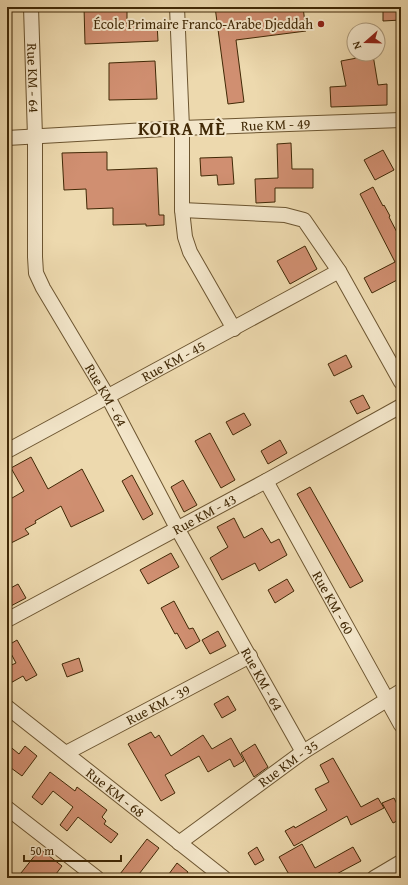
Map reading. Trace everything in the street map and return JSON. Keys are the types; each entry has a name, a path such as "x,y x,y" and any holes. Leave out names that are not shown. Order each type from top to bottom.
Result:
{"street":[{"name":"Rue KM - 64","path":"31,7 35,137 36,273 43,288 108,397 177,528 303,752"},
{"path":"177,7 182,128 182,210 185,238 190,252 234,329"},
{"name":"Rue KM - 49","path":"7,138 182,128 401,120"},
{"path":"182,210 285,215 304,220 339,271 401,382"},
{"name":"Rue KM - 45","path":"7,451 339,271"},
{"name":"Rue KM - 43","path":"7,620 266,481 401,406"},
{"name":"Rue KM - 60","path":"266,481 401,725"},
{"name":"Rue KM - 39","path":"66,753 250,656"},
{"name":"Rue KM - 35","path":"179,843 303,752 401,691"},
{"name":"Rue KM - 68","path":"7,707 222,877"},
{"path":"7,808 97,878"},
{"path":"374,878 401,862"}],"building":[{"path":"84,7 127,7 127,24 157,23 158,41 85,44"},
{"path":"215,7 303,7 306,31 236,40 244,102 228,104"},
{"path":"383,7 400,7 401,20 383,21"},
{"path":"155,61 157,99 109,100 109,63"},
{"path":"341,61 374,62 378,85 387,84 387,105 331,107 330,87 346,86"},
{"path":"291,143 292,169 313,169 313,188 275,188 275,202 256,203 255,179 278,178 277,144"},
{"path":"383,150 394,170 375,180 364,160"},
{"path":"107,152 107,170 157,168 159,215 164,215 164,225 113,225 113,208 87,209 86,189 64,190 62,153"},
{"path":"232,157 234,184 218,185 217,175 201,176 200,158"},
{"path":"373,187 390,216 389,217 401,240 401,278 372,293 364,278 395,262 360,194"},
{"path":"305,246 317,269 290,284 277,261"},
{"path":"346,355 352,367 334,376 328,364"},
{"path":"363,395 370,408 357,414 350,401"},
{"path":"244,413 251,425 233,435 226,422"},
{"path":"210,433 235,480 221,488 195,441"},
{"path":"280,440 287,453 268,464 261,451"},
{"path":"31,457 48,489 82,469 104,511 71,527 61,506 35,521 36,523 25,529 29,534 11,543 7,535 7,501 24,491 11,468"},
{"path":"132,475 153,514 143,520 122,481"},
{"path":"183,480 197,505 184,512 171,487"},
{"path":"310,487 363,581 350,588 297,494"},
{"path":"234,518 244,538 262,528 271,543 279,539 287,555 259,571 255,563 222,580 210,558 228,547 217,527"},
{"path":"171,553 179,567 148,584 140,570"},
{"path":"287,579 294,591 275,603 268,590"},
{"path":"18,584 26,598 7,608 7,590"},
{"path":"174,601 189,629 193,628 200,641 186,649 177,633 175,634 161,608"},
{"path":"218,631 226,646 210,654 202,640"},
{"path":"17,640 37,675 26,681 23,676 7,685 7,667 16,663 7,646"},
{"path":"79,658 83,671 67,677 62,664"},
{"path":"228,696 236,710 222,718 214,704"},
{"path":"151,732 155,738 159,735 171,756 203,735 212,749 231,738 244,761 234,767 230,759 208,772 199,756 165,775 175,793 161,801 128,744"},
{"path":"7,744 19,754 25,746 37,756 22,776 7,765"},
{"path":"255,744 268,767 254,777 241,753"},
{"path":"333,758 361,807 378,798 384,808 351,825 347,816 294,846 285,831 294,826 295,828 327,810 315,789 329,782 320,765"},
{"path":"50,772 75,791 77,787 107,810 102,817 106,821 104,824 118,834 111,843 78,817 67,831 60,825 73,807 53,791 42,805 32,797"},
{"path":"394,798 401,812 401,819 393,823 382,803"},
{"path":"147,839 159,848 136,878 126,878 120,874"},
{"path":"302,844 315,868 353,847 361,861 329,878 291,878 279,857"},
{"path":"257,847 264,860 255,865 248,853"},
{"path":"40,849 62,866 53,878 17,878"},
{"path":"177,863 188,872 184,878 166,878"}],"place":[{"name":"École Primaire Franco-Arabe Djeddah","path":"321,24"}],"district":[{"name":"KOIRA MÈ","path":"182,128"}]}
